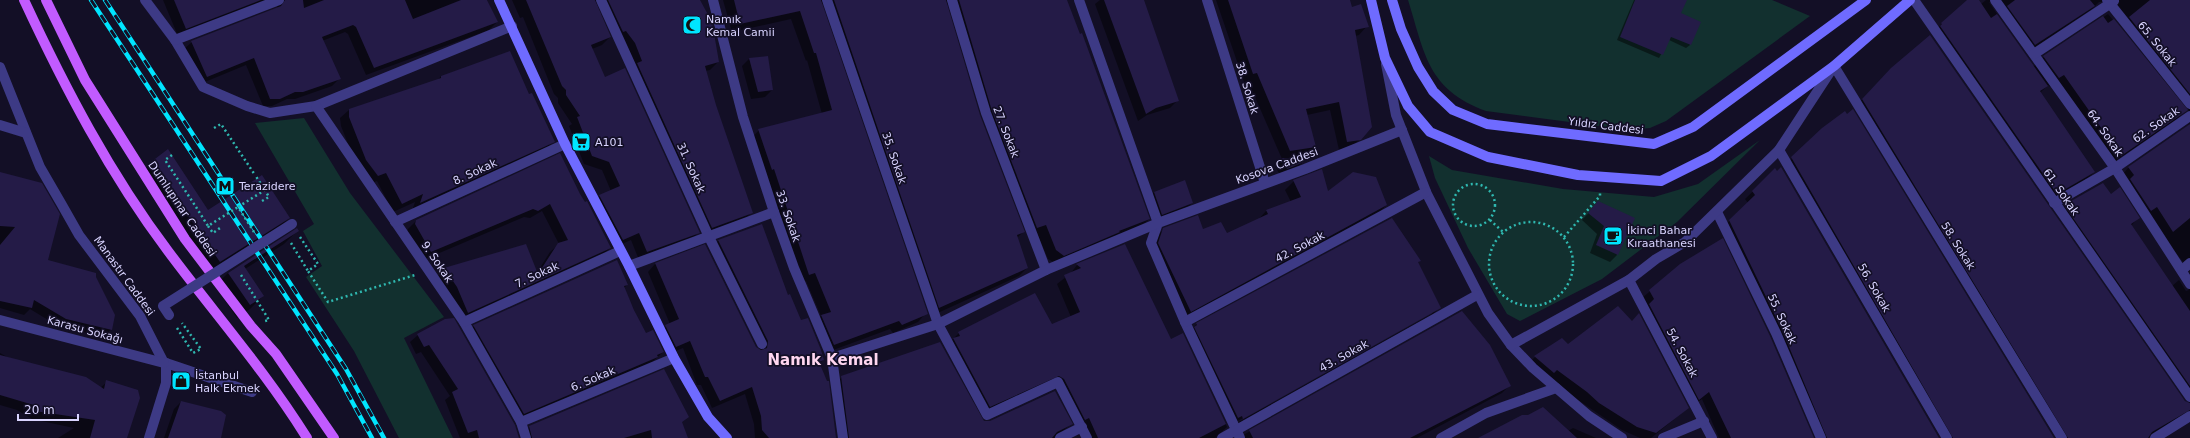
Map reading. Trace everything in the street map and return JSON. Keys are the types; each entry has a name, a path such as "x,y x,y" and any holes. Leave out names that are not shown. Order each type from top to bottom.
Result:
{"main road":[{"path":"24,0 55,66 106,160 168,251 283,399 307,438"},
{"name":"Dumlupınar Caddesi","path":"46,0 85,80 185,239 251,326 276,354 334,438"},
{"path":"499,0 565,144 629,266 674,358 708,417 727,438"},
{"path":"1371,0 1385,58 1408,106 1430,132 1488,157 1578,174 1661,180 1711,156 1834,66 1910,0"},
{"name":"Yıldız Caddesi","path":"1392,0 1401,29 1418,67 1433,91 1454,110 1487,124 1654,144 1693,127 1866,0"}],"street":[{"path":"145,0 175,40 203,87 224,97 270,113 316,106 512,26"},
{"path":"175,40 279,0"},
{"name":"31. Sokak","path":"601,0 709,237 762,344"},
{"name":"33. Sokak","path":"713,0 743,117 774,212 794,268 832,358 843,438"},
{"name":"35. Sokak","path":"827,0 938,324 987,415 1058,382 1082,427"},
{"name":"27. Sokak","path":"952,0 986,113 1046,270"},
{"path":"1079,0 1158,223 1151,244 1184,322 1238,434"},
{"name":"38. Sokak","path":"1207,0 1265,183"},
{"name":"61. Sokak","path":"1914,0 2190,397"},
{"name":"64. Sokak","path":"1995,0 2115,168 2190,284"},
{"path":"2034,54 2110,1"},
{"name":"65. Sokak","path":"2110,1 2190,104"},
{"path":"1385,58 1396,115 1426,192 1477,295 1510,345 1532,368 1589,416 1622,438"},
{"path":"1510,345 1629,280 1656,259 1685,242 1779,150 1834,66"},
{"name":"58. Sokak","path":"1834,66 2062,438"},
{"name":"Manastır Caddesi","path":"0,67 40,167 79,235 140,316 165,363 166,383 149,438"},
{"name":"9. Sokak","path":"316,106 464,322 521,422 526,438"},
{"name":"62. Sokak","path":"2054,202 2115,168 2190,116"},
{"path":"0,126 26,133"},
{"name":"Kosova Caddesi","path":"832,358 938,324 1046,270 1158,223 1305,169 1402,130"},
{"name":"8. Sokak","path":"396,222 565,144"},
{"name":"56. Sokak","path":"1779,150 1947,438"},
{"name":"42. Sokak","path":"1184,322 1426,192"},
{"path":"629,266 774,212"},
{"name":"55. Sokak","path":"1717,212 1776,333 1821,438"},
{"path":"169,315 163,306 288,227"},
{"name":"7. Sokak","path":"464,322 620,251"},
{"path":"2182,270 2190,263"},
{"name":"54. Sokak","path":"1629,280 1712,438"},
{"name":"43. Sokak","path":"1222,438 1238,434 1477,295"},
{"name":"Karasu Sokağı","path":"0,320 165,363 252,392"},
{"name":"6. Sokak","path":"521,422 674,358"},
{"path":"1441,438 1486,413 1556,388"},
{"path":"2155,438 2190,416"},
{"path":"1663,438 1704,421"},
{"path":"1060,438 1082,427 1087,438"}],"path":[{"path":"214,128 221,124 265,190 269,197 262,201"},
{"path":"172,155 165,160 208,226 213,233 220,228"},
{"path":"1564,237 1600,196 1601,176"},
{"path":"1473,184 1487,188 1492,193 1496,207 1490,220 1478,226 1471,226 1459,220 1455,214 1453,201 1460,189 1473,184"},
{"path":"208,226 265,190"},
{"path":"238,207 262,244"},
{"path":"1490,220 1503,232"},
{"path":"1528,222 1541,223 1554,228 1564,237 1571,249 1574,262 1573,276 1567,288 1557,298 1545,305 1530,307 1516,304 1503,297 1494,286 1489,272 1489,257 1494,243 1503,232 1514,225 1528,222"},
{"path":"288,227 318,264 308,271"},
{"path":"288,227 308,271 328,302 429,271"},
{"path":"233,262 257,301"},
{"path":"169,315 194,353 201,349 197,342"}],"green space":[{"path":"1408,0 1772,0 1810,16 1666,121 1650,128 1630,130 1486,111 1466,102 1451,92 1431,68 1419,37"},
{"path":"304,118 350,193 444,317 404,338 453,438 399,438 354,351 306,277 322,266 303,231 314,224 255,123"},
{"path":"1760,140 1677,222 1602,279 1520,321 1507,314 1468,248 1435,178 1429,156 1452,170 1563,189 1654,197 1698,184"}],"building":[{"path":"174,0 261,0 186,29"},
{"path":"285,0 303,0 304,8 324,0 405,0 413,19 461,0 487,0 498,22 374,68 356,27 353,25 322,37 341,79 303,92 295,92 280,99 270,99 254,58 207,77 191,41 281,6"},
{"path":"526,0 595,0 611,37 591,45 605,77 625,68 700,233 647,252 639,233 623,240 599,195 620,186 609,162 592,156 577,117 580,116 566,95 566,90 562,86"},
{"path":"608,0 700,0 712,22 719,62 705,66 716,105 753,213 712,228 637,63 642,61 635,43 626,31 623,32"},
{"path":"734,0 821,0 928,314 902,325 899,321 834,345 821,315 831,312 815,273 809,275 774,169 772,170 758,129 832,110 816,53 814,53 800,11 740,24"},
{"path":"834,0 946,0 980,115 1025,232 1017,235 1028,268 939,308"},
{"path":"959,0 1067,0 1080,34 1082,33 1150,219 1119,231 1120,232 1064,256 1056,250 1046,225 1037,228 992,111"},
{"path":"1104,0 1144,0 1179,101 1156,108 1146,114"},
{"path":"1228,0 1350,0 1352,7 1361,4 1369,27 1355,30 1372,127 1361,140 1347,142 1339,102 1306,109 1316,147 1290,151 1257,73 1253,74"},
{"path":"1635,0 1687,0 1681,13 1701,22 1691,45 1671,37 1663,55 1620,37"},
{"path":"1967,0 1979,0 1991,18 1997,14 2048,86 2040,91 2095,172 2057,194 1940,26 1942,24 1941,23"},
{"path":"2015,0 2090,0 2095,6 2035,45 2007,6"},
{"path":"2150,0 2190,0 2190,94 2129,17"},
{"path":"2103,16 2108,23 2114,19 2188,110 2121,156 2064,75 2059,78 2043,56"},
{"path":"1930,35 2185,401 2190,403 2190,410 2152,432 2148,438 2068,438 1862,99 1891,68"},
{"path":"510,51 529,94 532,93 555,142 420,203 423,194 402,204 386,173 378,176 366,160 349,117 349,109 441,78 441,76"},
{"path":"768,56 773,90 758,92 749,58"},
{"path":"1853,109 2054,438 1953,438 1791,157 1822,128 1845,111 1847,114"},
{"path":"2190,124 2190,218 2173,232 2157,207 2151,211 2130,179 2134,175 2128,167"},
{"path":"168,149 208,210 262,175 290,218 220,262 151,162"},
{"path":"560,153 580,194 585,202 587,201 611,248 468,313 457,287 444,268 526,244 538,274 558,243 568,240 550,204 538,211 533,209 431,252 415,224 416,220"},
{"path":"1282,158 1304,162 1287,169"},
{"path":"1781,167 1939,438 1827,438 1782,330 1729,220 1755,195 1752,191 1775,168 1777,171"},
{"path":"1322,169 1328,191 1353,172 1376,177 1387,205 1191,312 1158,243 1163,228 1198,215 1203,229 1221,222 1227,233 1268,214 1266,210 1301,197 1293,180"},
{"path":"0,172 42,183 60,214 48,260 96,273 96,277 115,315 112,330 66,319 34,300 32,308 0,301 0,245 15,227 0,226"},
{"path":"1185,180 1193,203 1162,215 1154,192"},
{"path":"2103,183 2111,194 2120,187 2140,218 2131,224 2190,311 2190,386 2064,205"},
{"name":"İkinci Bahar Kıraathanesi","path":"1598,201 1635,218 1618,255 1596,245 1604,226 1588,213"},
{"path":"1392,218 1421,261 1418,262 1441,308 1243,419 1242,416 1238,418 1194,327 1197,325 1196,323"},
{"path":"762,224 788,295 790,294 801,320 808,318 821,350 824,360 819,362 827,381 829,381 836,438 769,438 762,430 761,416 752,387 720,401 708,377 705,377 690,341 676,347 665,325 679,319 655,263 705,244 756,347 761,350 767,348 768,341 718,240"},
{"path":"297,228 299,231 244,266 264,296 250,305 228,273"},
{"path":"1723,238 1770,336 1814,438 1731,438 1709,392 1699,400 1649,304 1654,299 1649,290 1680,264"},
{"path":"1125,244 1171,339 1183,333 1226,424 1199,438 1098,438 1089,418 1085,420 1064,379 1059,376 990,407 953,338 960,336 958,332 1035,293 1052,324 1080,312 1064,275 1081,268 1076,264"},
{"path":"617,260 628,285 624,286 634,310 646,333 653,330 664,352 657,355 658,357 524,414 473,325"},
{"path":"1618,306 1632,321 1639,313 1689,408 1656,433 1637,427 1599,403 1587,392 1557,370 1554,373 1534,356 1562,338 1568,344"},
{"path":"1462,311 1490,345 1511,386 1410,438 1253,438 1249,430"},
{"path":"454,318 515,425 519,438 479,438 477,430 468,433 452,392 458,389 429,345 424,347 417,334 445,319"},
{"path":"940,342 984,421 990,421 1055,391 1073,424 1057,432 1052,438 849,438 841,376"},
{"path":"0,355 86,377 104,389 106,380 138,390 140,398 127,438 90,438 95,420 35,411 37,406 0,395"},
{"path":"664,369 689,417 682,422 688,438 652,438 651,430 624,438 532,438 529,426"},
{"path":"181,401 221,411 226,415 221,438 168,438"},
{"path":"1543,407 1577,438 1478,438 1522,415 1528,415"}],"railway":[{"path":"91,0 337,374 372,438"},
{"path":"105,0 346,369 384,438"}],"place":[{"name":"Namık Kemal Camii","path":"692,25"},
{"name":"A101","path":"581,142"},
{"name":"Terazidere","path":"225,186"},
{"name":"İkinci Bahar Kıraathanesi","path":"1613,236"},
{"name":"İstanbul Halk Ekmek","path":"181,381"}],"district":[{"name":"Namık Kemal","path":"823,360"}]}
